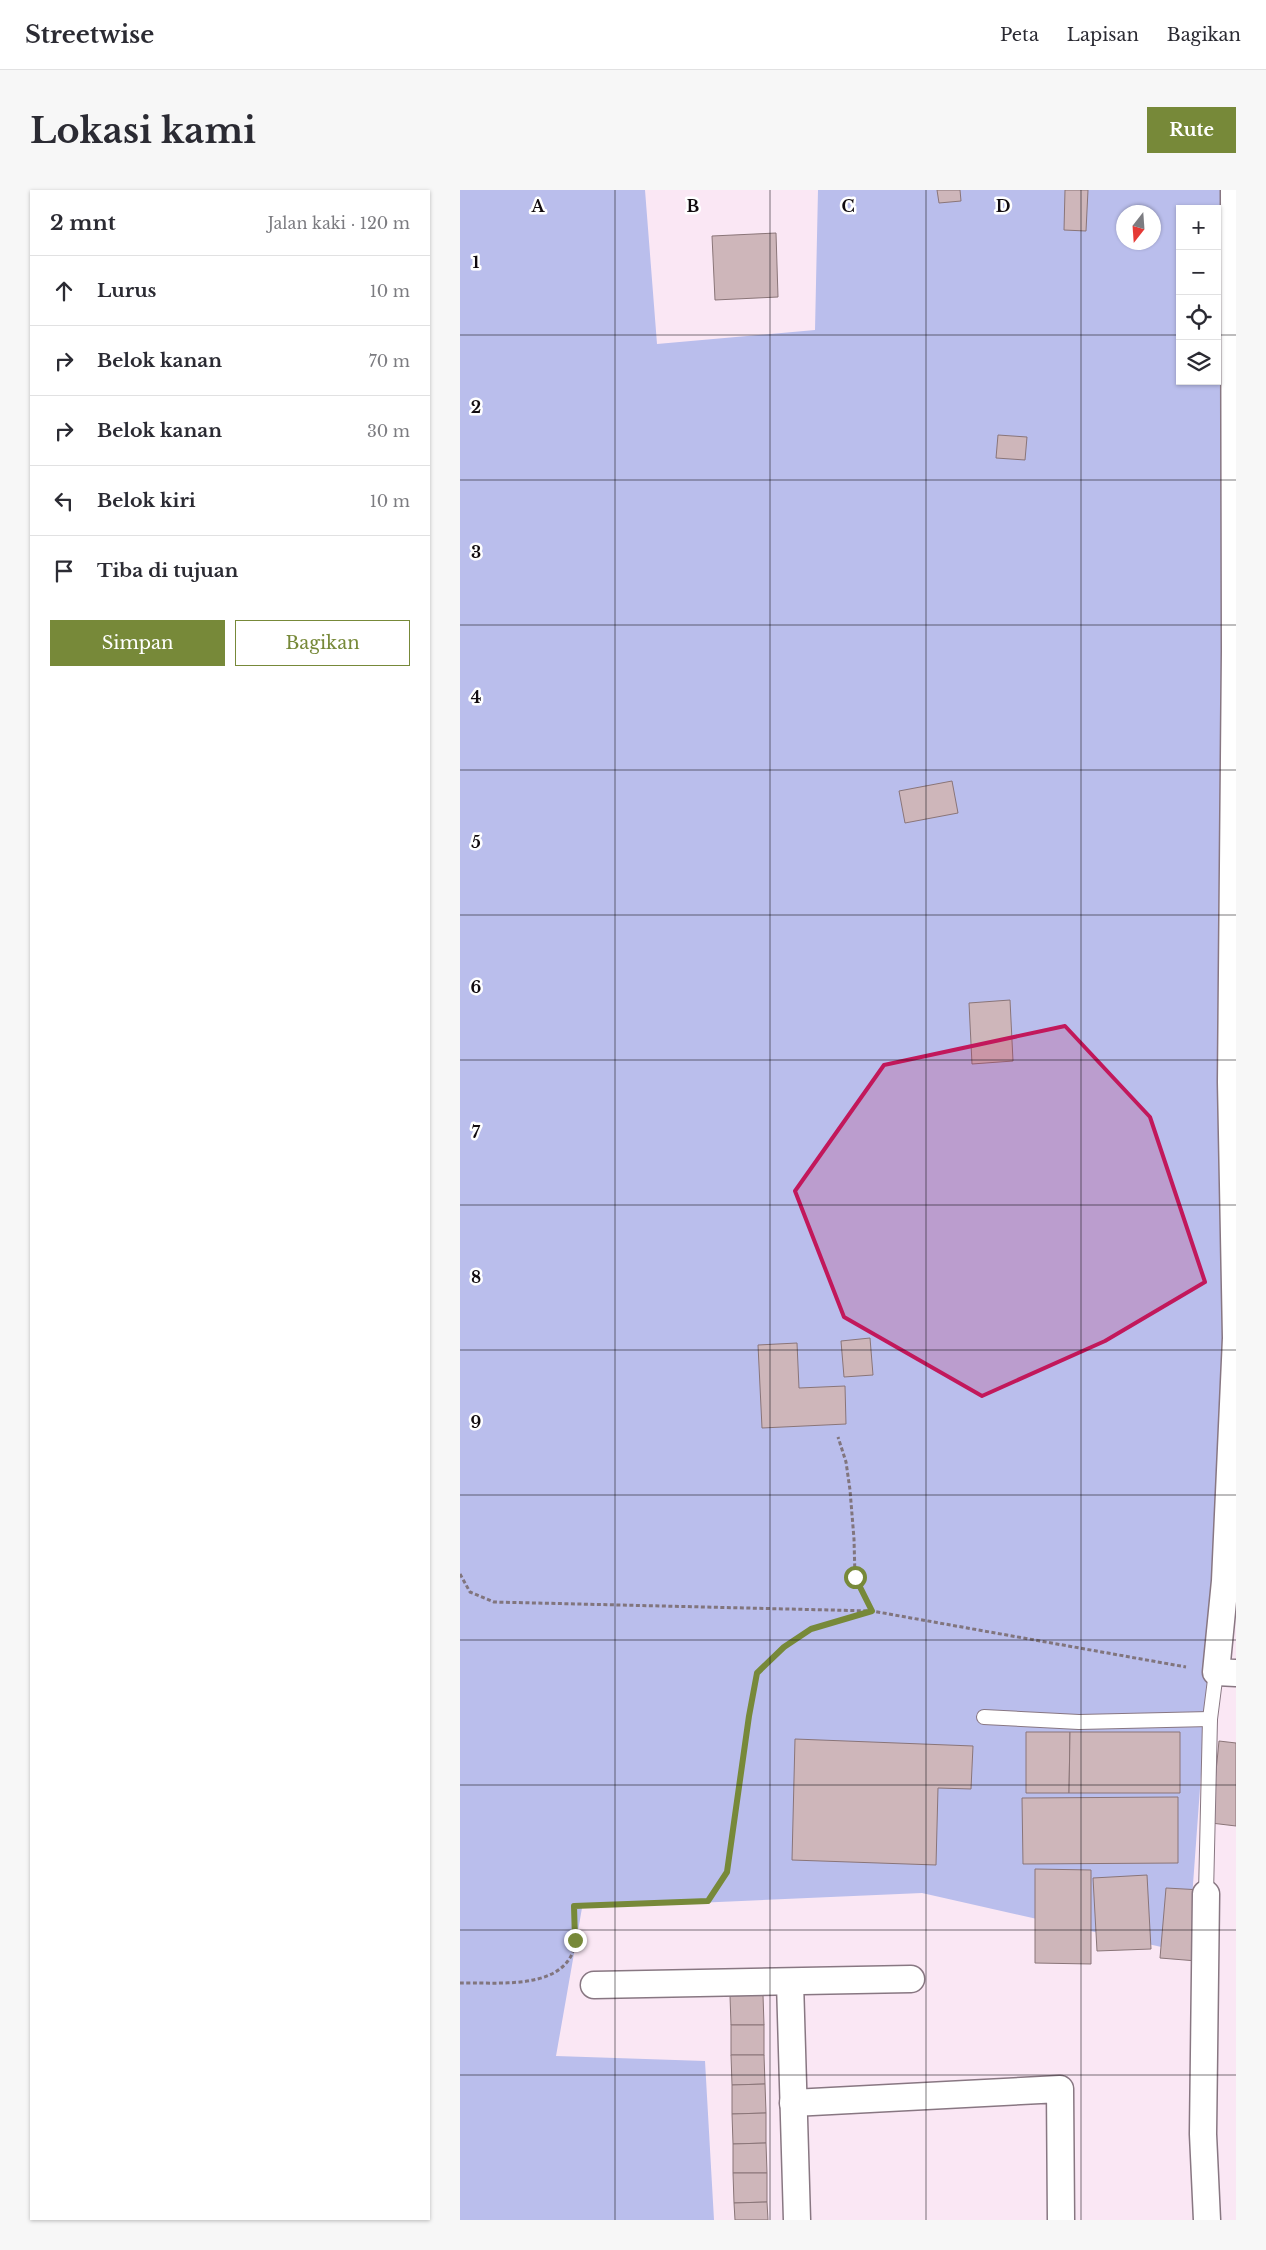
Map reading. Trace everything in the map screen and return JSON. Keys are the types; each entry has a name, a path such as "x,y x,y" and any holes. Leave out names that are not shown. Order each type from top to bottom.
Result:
{"street":[{"path":"1226,1673 1225,1581 1236,1338 1232,1082 1234,190"},
{"path":"1206,1894 1203,2134 1207,2220"},
{"path":"594,1985 911,1979"},
{"path":"790,1982 797,2220"},
{"path":"794,2103 1060,2089 1061,2220"}],"lane":[{"path":"1206,1894 1210,1719 1226,1673"},
{"path":"984,1717 1079,1722 1210,1719"}],"path":[{"path":"838,1437 846,1462 850,1490 855,1577 872,1611"},
{"path":"460,1574 470,1592 494,1602 872,1611 1226,1673"},
{"path":"460,1983 535,1981 561,1968 571,1955 575,1940 574,1906 708,1901 727,1872 749,1716 757,1673 784,1647 811,1629 872,1611"}],"highlighted area":[{"path":"1065,1026 1150,1117 1205,1282 1105,1341 982,1396 844,1317 795,1191 884,1065"}],"water":[{"path":"460,190 645,190 657,344 815,330 818,190 1228,190 1224,1360 1209,1665 1188,1953 922,1893 582,1908 556,2056 705,2061 714,2220 460,2220"}],"building":[{"path":"937,190 960,190 961,201 939,203"},
{"path":"1065,190 1088,190 1086,231 1064,230"},
{"path":"776,233 778,297 715,300 712,236"},
{"path":"998,435 1027,437 1025,460 996,458"},
{"path":"952,781 958,813 905,823 899,791"},
{"path":"1010,1000 1013,1061 972,1064 969,1003"},
{"path":"870,1338 873,1375 844,1377 841,1341"},
{"path":"797,1343 799,1388 845,1386 846,1424 762,1428 758,1345"},
{"path":"1026,1732 1070,1732 1069,1793 1026,1793"},
{"path":"1070,1732 1180,1732 1180,1793 1069,1793"},
{"path":"795,1739 973,1746 971,1789 938,1788 936,1865 792,1860"},
{"path":"1219,1741 1236,1743 1236,1826 1211,1823"},
{"path":"1178,1797 1178,1863 1023,1864 1022,1798"},
{"path":"1035,1869 1091,1870 1091,1964 1035,1963"},
{"path":"1147,1875 1151,1949 1097,1951 1093,1878"},
{"path":"1166,1888 1202,1890 1197,1961 1160,1958"},
{"path":"763,1995 764,2025 731,2025 730,1996"},
{"path":"731,2025 764,2025 764,2055 731,2055"},
{"path":"731,2055 764,2055 765,2084 732,2085"},
{"path":"765,2084 766,2113 732,2114 732,2085"},
{"path":"766,2113 766,2143 733,2144 732,2114"},
{"path":"766,2143 767,2173 733,2173 733,2144"},
{"path":"733,2173 767,2173 767,2202 734,2203"},
{"path":"767,2202 768,2220 735,2220 734,2203"}],"route":[{"path":"575,1940 574,1906 708,1901 727,1872 749,1716 757,1673 784,1647 811,1629 872,1611 855,1577"}]}
